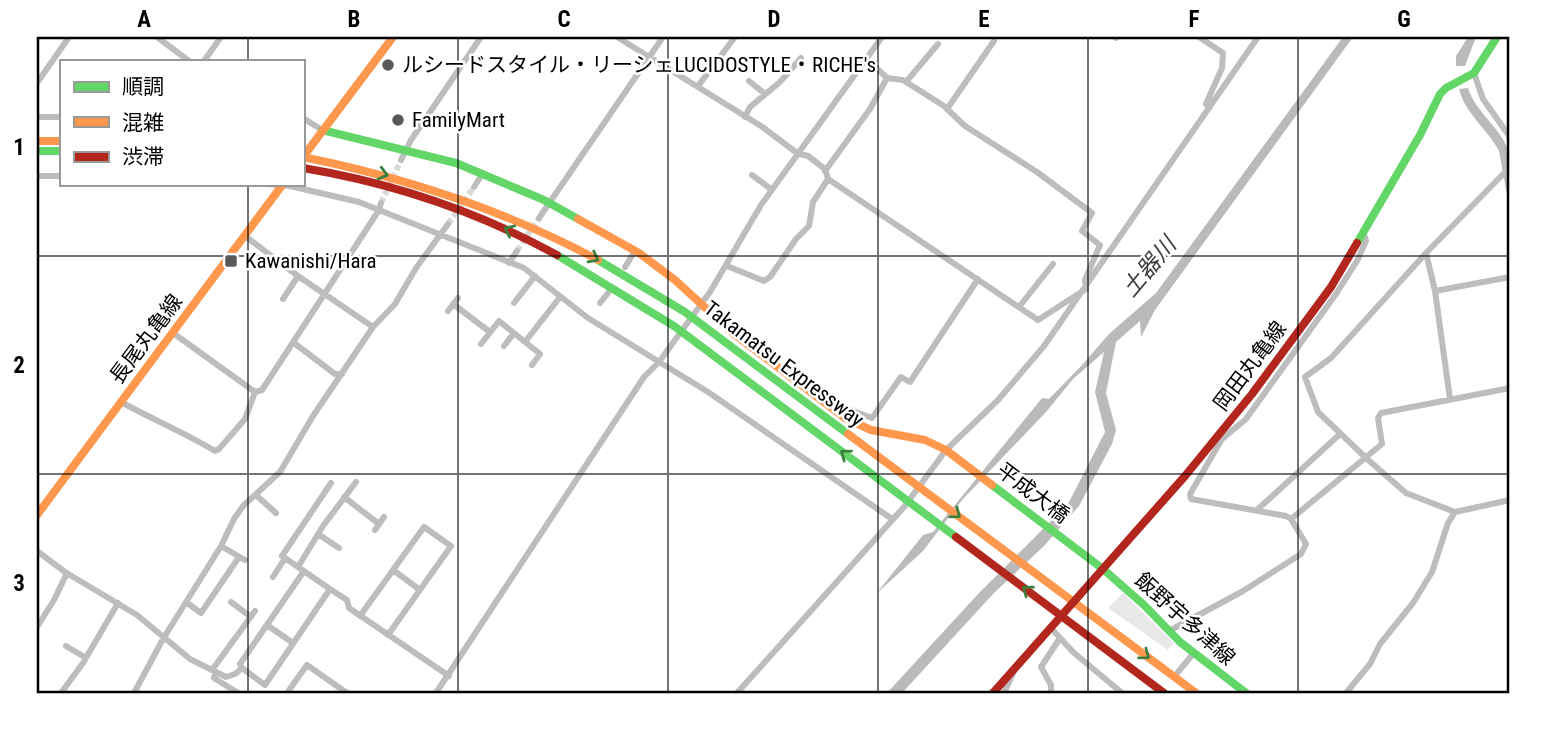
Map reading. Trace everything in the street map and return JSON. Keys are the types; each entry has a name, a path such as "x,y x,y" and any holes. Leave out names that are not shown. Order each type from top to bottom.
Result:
{"main road":[{"path":"304,156 393,37"},
{"name":"岡田丸亀線","path":"993,693 1220,437 1331,286 1420,135 1440,94 1474,73 1485,60 1497,37"},
{"name":"平成大橋","path":"322,130 456,163 549,202 635,251 675,280 734,334 845,418 871,430 925,440 949,452 1102,569"},
{"path":"37,141 60,141"},
{"path":"37,151 60,151"},
{"name":"Takamatsu Expressway","path":"304,157 420,184 507,216 638,281 685,312 1196,693"},
{"name":"Takamatsu Expressway","path":"307,168 364,179 418,194 501,227 582,269 674,326 1164,693"},
{"name":"長尾丸亀線","path":"37,515 282,186"},
{"name":"飯野宇多津線","path":"1102,569 1144,605 1192,653 1246,693"}],"street":[{"path":"37,83 69,37"},
{"path":"157,37 188,60"},
{"path":"205,60 221,37"},
{"path":"401,160 405,149 481,37"},
{"path":"617,37 698,86 797,153 808,156 825,171 828,179 1038,320 1086,289"},
{"path":"539,218 663,37"},
{"path":"698,86 735,37"},
{"path":"436,693 644,377 659,362 727,266 797,153 817,130 882,37"},
{"path":"737,693 1044,346 1258,37"},
{"path":"1204,38 1219,48 1224,58 1206,104 1209,108"},
{"path":"947,109 994,41"},
{"path":"906,82 938,44"},
{"path":"745,117 750,107 780,82 801,58"},
{"path":"867,59 887,78 906,82 947,109 965,126 1037,172 1091,213 1082,231 1100,245 1085,280 1086,289"},
{"path":"1474,73 1483,99 1510,137"},
{"path":"825,171 870,109 887,78"},
{"path":"749,81 765,94"},
{"path":"37,117 60,117"},
{"path":"304,119 322,130"},
{"path":"1510,167 1426,253 1331,358 1305,377 1318,412 1406,493 1455,513 1510,500"},
{"path":"474,187 483,173"},
{"path":"752,175 772,190"},
{"path":"37,176 60,176"},
{"path":"727,266 740,269 764,281 770,277 796,239 809,226 813,202 828,179"},
{"path":"287,186 380,206 535,276 588,318 708,392 892,519"},
{"path":"173,333 256,391 262,390 380,206"},
{"path":"134,693 163,639 243,506 257,496 280,472 313,416 373,327 395,304 416,268 448,225"},
{"path":"246,236 298,276 373,327"},
{"path":"509,263 517,251"},
{"path":"625,267 635,251"},
{"path":"1426,253 1435,291 1450,399"},
{"path":"1019,307 1053,264"},
{"path":"283,299 298,276"},
{"path":"514,303 535,276"},
{"path":"1435,291 1510,277"},
{"path":"829,407 837,405 872,418 901,377 910,382 978,279"},
{"path":"600,303 608,293"},
{"path":"526,342 560,297"},
{"path":"448,311 456,301 490,332"},
{"path":"481,344 499,321 540,354 532,365"},
{"path":"504,346 513,333"},
{"path":"294,342 335,374 342,374"},
{"path":"1291,519 1382,444 1378,418 1381,412 1510,388"},
{"path":"121,402 215,452 245,419 256,391"},
{"path":"1257,510 1340,434"},
{"path":"1169,631 1243,591 1301,554 1306,544 1291,519 1286,516 1191,499 1190,494 1220,437"},
{"path":"330,589 265,685 242,668 240,664 301,569 318,534 356,482"},
{"path":"331,483 282,556 347,600 349,608 449,676"},
{"path":"257,496 276,513"},
{"path":"344,497 377,527 384,517"},
{"path":"1346,693 1370,664 1380,644 1413,603 1432,572 1448,523 1455,513"},
{"path":"360,615 424,527 450,546 388,635"},
{"path":"318,534 339,548"},
{"path":"186,602 201,613 242,559 221,546"},
{"path":"37,551 66,573 137,615 190,659 226,677 242,668"},
{"path":"272,577 285,558"},
{"path":"393,570 420,590"},
{"path":"37,627 54,600 66,573"},
{"path":"231,602 253,614 227,643 214,671 215,678 238,693"},
{"path":"61,693 86,658 118,603"},
{"path":"267,625 293,643"},
{"path":"1051,628 1122,693"},
{"path":"1051,693 1051,685 1041,667 1060,638"},
{"path":"66,646 86,658"},
{"path":"1178,672 1192,653"},
{"path":"289,693 307,665 347,693"},
{"path":"1004,693 1012,680 1014,669"}],"shaded area":[{"path":"1343,37 1353,37 1155,310 1141,337 1140,321 1116,342 1106,393 1116,430 1112,444 1079,506 902,693 887,693 979,593 1068,504 1105,432 1095,392 1104,352 1073,379 1046,412 962,500 923,551 876,594 923,535 933,532 1042,398 1049,399 1109,334 1156,293"},
{"path":"1468,37 1476,37 1465,66 1456,66 1456,56"},
{"path":"1468,88 1477,106 1507,147 1512,170 1510,212 1499,151 1462,98 1459,89"},
{"path":"1123,593 1174,643 1168,650 1108,608"}],"tunnel":[{"path":"381,203 401,160"},
{"path":"448,224 474,187"},
{"path":"517,251 539,218"}],"traffic: fast":[{"path":"1357,243 1420,135 1440,94 1474,73 1497,37"},
{"path":"322,130 456,163 544,200 578,219"},
{"path":"37,151 60,151"},
{"path":"557,255 674,326 956,537"},
{"path":"598,260 685,312 848,434"},
{"path":"992,485 1103,569 1180,642 1246,693"}],"traffic: slow":[{"path":"304,156 393,37"},
{"path":"37,141 60,141"},
{"path":"304,157 380,175 455,198 527,226 598,260"},
{"path":"37,515 282,186"},
{"path":"578,219 639,253 675,280 734,334 845,418 871,430 925,440 946,450 992,485"},
{"path":"848,434 1196,693"}],"traffic: jam":[{"path":"304,168 369,182 434,201 496,225 557,255"},
{"path":"993,693 1185,476 1252,394 1331,287 1357,243"},
{"path":"956,537 1164,693"}],"place":[{"name":"ルシードスタイル・リーシェLUCIDOSTYLE・RICHE's","path":"388,65"},
{"name":"FamilyMart","path":"398,120"},
{"name":"Kawanishi/Hara","path":"231,261"}],"water label":[{"name":"土器川","path":"1149,267"}]}
